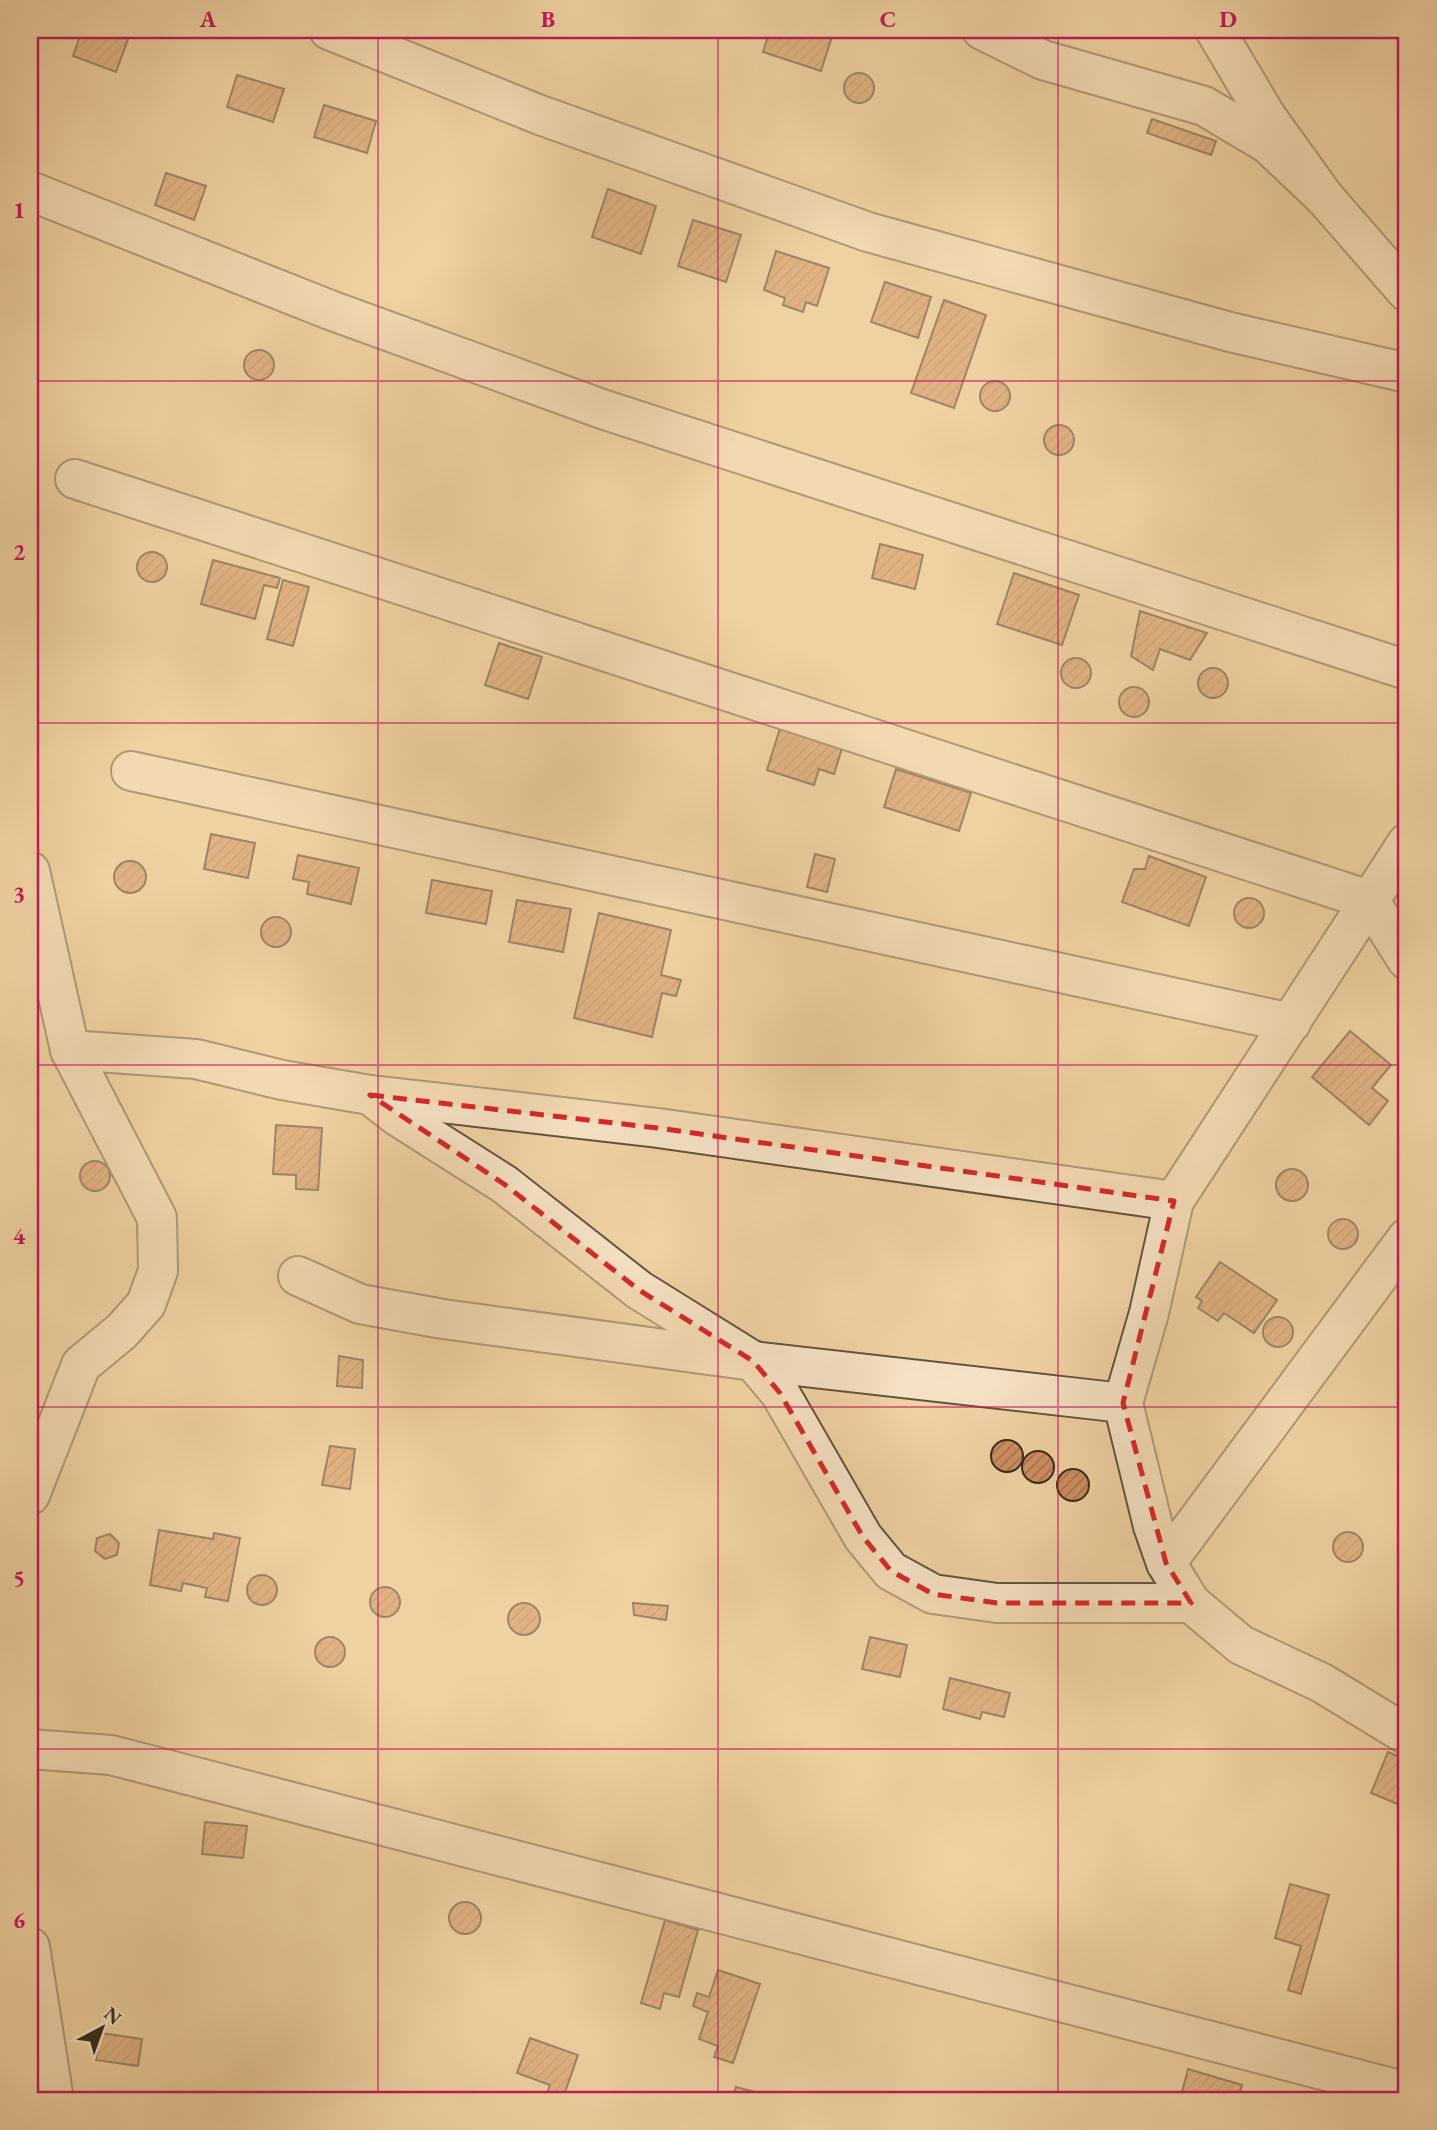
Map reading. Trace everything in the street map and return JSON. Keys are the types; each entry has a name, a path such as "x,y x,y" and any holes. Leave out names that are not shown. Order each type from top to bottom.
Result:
{"street":[{"path":"329,30 540,116 868,232 1230,332 1407,373"},
{"path":"982,30 1043,60 1204,106 1268,145 1325,198"},
{"path":"1216,30 1266,117 1325,198 1407,292"},
{"path":"30,191 330,310 603,409 1407,670"},
{"path":"75,479 1369,900 1407,960"},
{"path":"131,771 1291,1023"},
{"path":"1407,843 1174,1201 1149,1313 1123,1403 1153,1526 1166,1563 1191,1603 1241,1645 1322,1683 1407,1735"},
{"path":"30,871 71,1050 157,1218 158,1271 146,1304 122,1331 81,1365 30,1495"},
{"path":"71,1050 196,1059 282,1080 370,1095 658,1128 1174,1201"},
{"path":"370,1095 397,1116 504,1184 639,1290 753,1361 780,1393 863,1537 891,1571 933,1594 997,1603 1191,1603"},
{"path":"1166,1563 1407,1238"},
{"path":"298,1276 360,1304 443,1319 753,1361 1123,1403"},
{"path":"30,1749 111,1755 1407,2092"},
{"path":"30,1947 54,2100"}],"highlighted area":[{"path":"370,1095 658,1128 1174,1201 1123,1403 1166,1563 1191,1603 997,1603 933,1594 891,1571 863,1537 780,1393 753,1361 639,1290 504,1184"}],"building":[{"path":"82,30 102,30 128,39 116,72 73,56"},
{"path":"770,30 834,30 821,71 763,52"},
{"path":"859,73 870,77 874,88 870,99 859,103 848,99 844,88 848,77"},
{"path":"237,75 284,89 273,122 227,107"},
{"path":"324,105 376,121 367,153 314,137"},
{"path":"1152,119 1216,141 1211,155 1147,133"},
{"path":"166,173 206,186 194,220 155,205"},
{"path":"608,189 656,206 641,254 592,237"},
{"path":"693,220 741,235 726,282 678,266"},
{"path":"776,251 829,268 817,306 806,302 803,312 783,305 785,298 764,290"},
{"path":"885,282 931,297 918,338 871,322"},
{"path":"944,300 986,315 954,408 911,393"},
{"path":"259,350 270,354 274,365 270,376 259,380 248,376 244,365 248,354"},
{"path":"995,381 1006,385 1010,396 1006,407 995,411 984,407 980,396 984,385"},
{"path":"1059,425 1070,429 1074,440 1070,451 1059,455 1048,451 1044,440 1048,429"},
{"path":"880,544 923,555 915,589 872,578"},
{"path":"152,552 163,556 167,567 163,578 152,582 141,578 137,567 141,556"},
{"path":"213,560 280,578 277,588 264,585 255,619 201,604"},
{"path":"1014,573 1079,595 1062,645 997,624"},
{"path":"283,580 309,587 293,646 267,639"},
{"path":"1140,611 1207,633 1190,660 1160,649 1153,670 1131,656"},
{"path":"499,643 542,657 528,699 485,685"},
{"path":"1076,658 1087,662 1091,673 1087,684 1076,688 1065,684 1061,673 1065,662"},
{"path":"1213,668 1224,672 1228,683 1224,694 1213,698 1202,694 1198,683 1202,672"},
{"path":"1134,687 1145,691 1149,702 1145,713 1134,717 1123,713 1119,702 1123,691"},
{"path":"781,725 843,745 834,774 819,769 814,785 767,770"},
{"path":"896,769 971,793 959,831 884,807"},
{"path":"211,834 255,843 248,878 204,869"},
{"path":"815,854 835,859 827,892 807,887"},
{"path":"298,855 359,868 351,904 307,894 309,882 293,879"},
{"path":"1149,856 1206,877 1189,926 1122,902 1134,869 1145,869"},
{"path":"130,861 141,866 146,877 141,888 130,893 119,888 114,877 119,866"},
{"path":"432,880 492,891 486,924 426,913"},
{"path":"1249,898 1260,902 1264,913 1260,924 1249,928 1238,924 1234,913 1238,902"},
{"path":"517,900 571,909 563,952 509,942"},
{"path":"599,913 671,930 661,975 681,980 676,996 662,993 652,1037 574,1018"},
{"path":"276,917 287,921 291,932 287,943 276,947 265,943 261,932 265,921"},
{"path":"1350,1031 1391,1065 1372,1088 1388,1101 1369,1125 1312,1077"},
{"path":"30,1066 34,1066 38,1095 30,1096"},
{"path":"276,1125 322,1128 318,1190 296,1189 296,1175 273,1174"},
{"path":"95,1161 106,1165 110,1176 106,1187 95,1191 84,1187 80,1176 84,1165"},
{"path":"1292,1169 1303,1174 1308,1185 1303,1196 1292,1201 1281,1196 1276,1185 1281,1174"},
{"path":"1343,1219 1354,1223 1358,1234 1354,1245 1343,1249 1332,1245 1328,1234 1332,1223"},
{"path":"1220,1262 1277,1300 1254,1333 1224,1313 1218,1321 1198,1308 1202,1301 1196,1297"},
{"path":"1278,1317 1289,1321 1293,1332 1289,1343 1278,1347 1267,1343 1263,1332 1267,1321"},
{"path":"339,1356 363,1360 362,1388 337,1386"},
{"path":"1007,1440 1018,1445 1023,1456 1018,1467 1007,1472 996,1467 991,1456 996,1445"},
{"path":"330,1446 355,1449 350,1489 322,1485"},
{"path":"1038,1451 1049,1456 1054,1467 1049,1478 1038,1483 1027,1478 1022,1467 1027,1456"},
{"path":"1073,1469 1084,1474 1089,1485 1084,1496 1073,1501 1062,1496 1057,1485 1062,1474"},
{"path":"159,1530 213,1539 214,1533 240,1538 228,1601 205,1597 207,1588 183,1583 181,1591 150,1585"},
{"path":"1348,1532 1359,1536 1363,1547 1359,1558 1348,1562 1337,1558 1333,1547 1337,1536"},
{"path":"110,1534 119,1543 117,1555 105,1559 95,1551 97,1538"},
{"path":"262,1575 273,1579 277,1590 273,1601 262,1605 251,1601 247,1590 251,1579"},
{"path":"1407,1582 1407,1606 1401,1597"},
{"path":"385,1587 396,1591 400,1602 396,1613 385,1617 374,1613 370,1602 374,1591"},
{"path":"524,1603 535,1608 540,1619 535,1630 524,1635 513,1630 508,1619 513,1608"},
{"path":"633,1603 668,1606 666,1620 634,1615"},
{"path":"330,1637 341,1641 345,1652 341,1663 330,1667 319,1663 315,1652 319,1641"},
{"path":"870,1637 907,1645 900,1677 862,1669"},
{"path":"950,1678 1010,1693 1004,1717 982,1712 980,1719 943,1709"},
{"path":"1388,1752 1407,1760 1407,1808 1371,1793"},
{"path":"205,1822 247,1826 243,1858 202,1854"},
{"path":"1290,1884 1329,1895 1301,1994 1288,1990 1301,1946 1275,1938"},
{"path":"465,1902 476,1907 481,1918 476,1929 465,1934 454,1929 449,1918 454,1907"},
{"path":"665,1920 698,1930 679,1997 664,1993 660,2009 641,2003"},
{"path":"718,1970 760,1984 733,2063 714,2057 718,2046 699,2039 708,2012 693,2006 697,1993 709,1997"},
{"path":"101,2033 142,2039 138,2066 96,2060"},
{"path":"530,2038 578,2055 563,2098 547,2093 550,2085 517,2073"},
{"path":"1188,2069 1242,2085 1238,2100 1180,2100"},
{"path":"736,2087 763,2094 762,2100 732,2100"}]}
